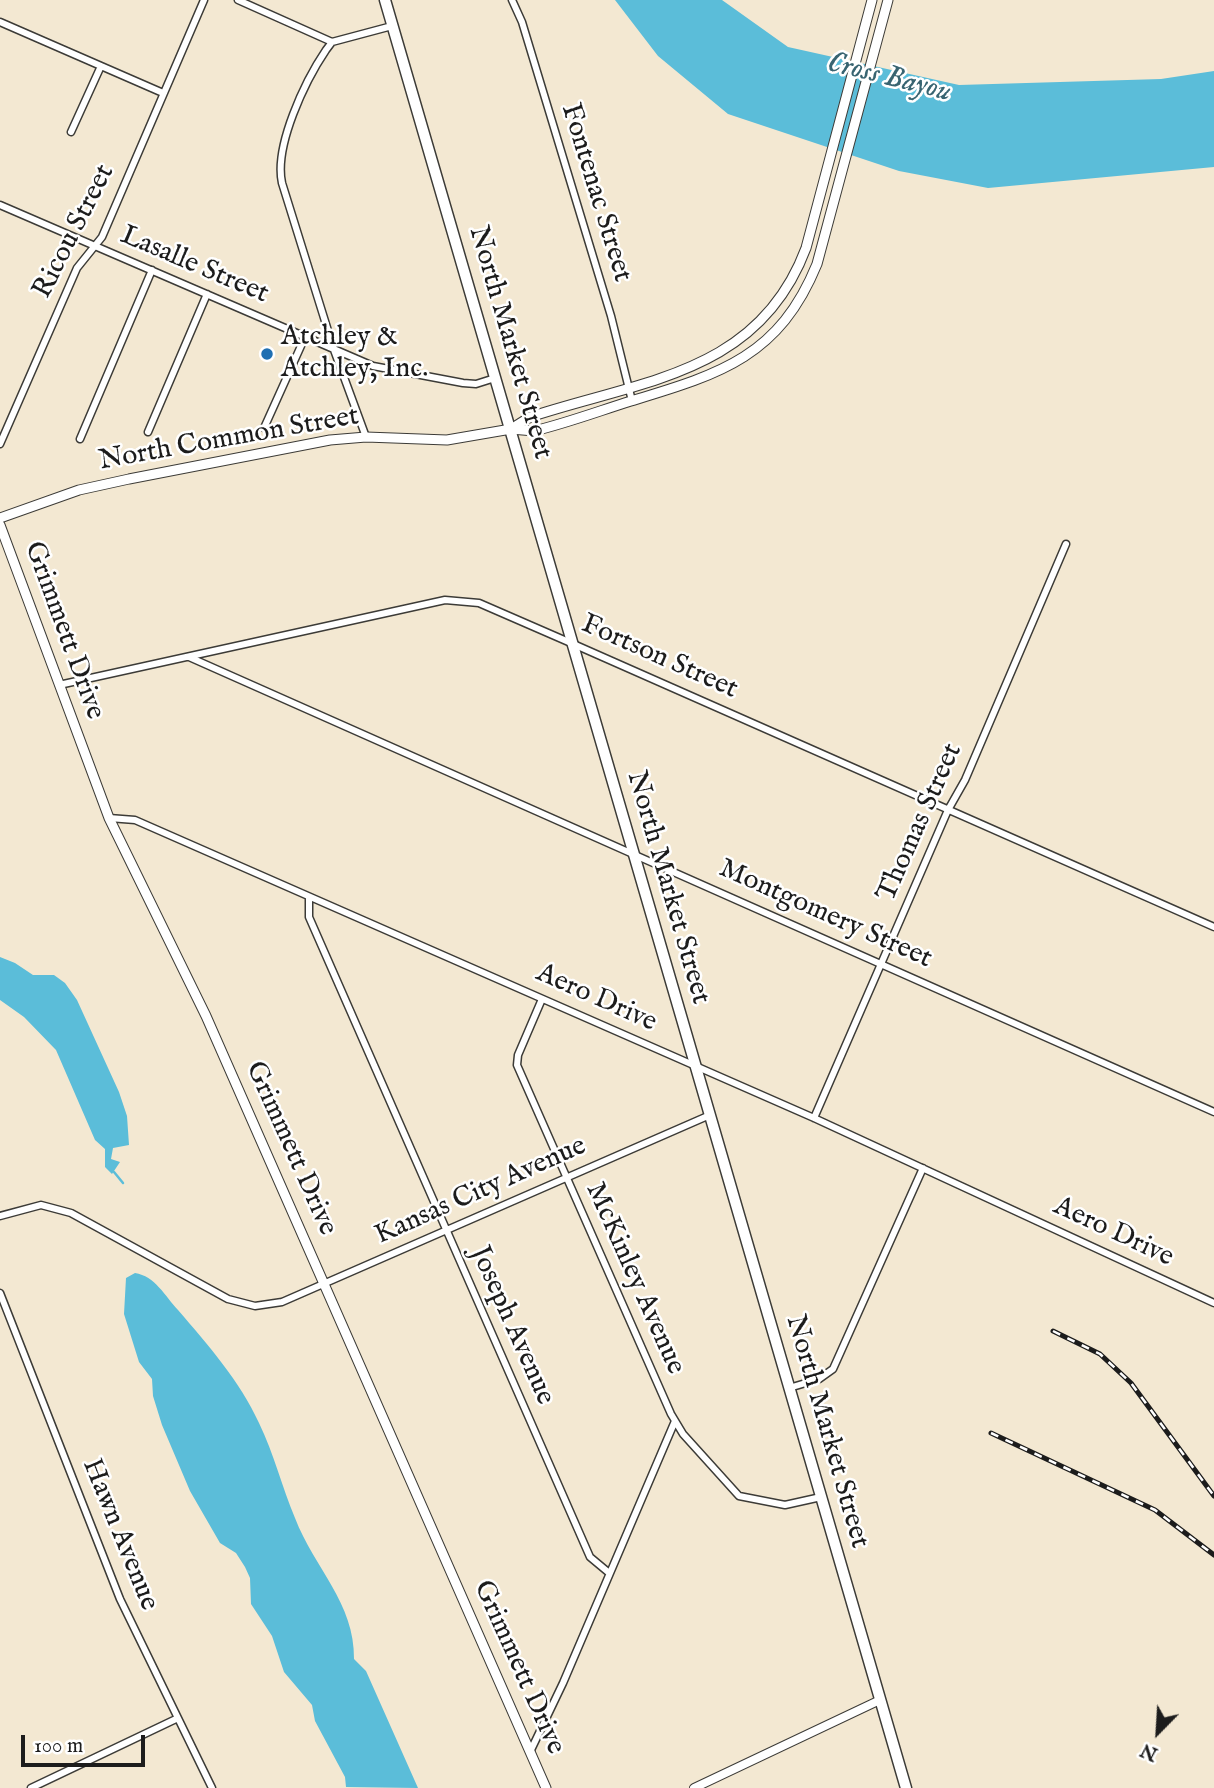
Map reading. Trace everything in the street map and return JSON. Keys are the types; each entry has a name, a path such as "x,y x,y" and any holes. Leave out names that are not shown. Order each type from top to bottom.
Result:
{"main road":[{"name":"North Market Street","path":"385,0 906,1788"},
{"name":"North Common Street","path":"511,429 530,417 701,362 730,348 756,328 779,302 796,272 821,194 872,0"},
{"name":"North Common Street","path":"0,518 79,490 330,440 366,437 447,440 511,429 534,431 717,373 744,358 776,332 810,282 836,199 888,1"},
{"name":"Grimmett Drive","path":"0,525 109,818 206,1016 546,1788"}],"street":[{"name":"Ricou Street","path":"0,444 77,268 103,237 204,0"},
{"path":"238,0 332,42 392,26"},
{"name":"Fontenac Street","path":"512,1 522,22 632,401"},
{"path":"0,22 163,93"},
{"path":"332,42 315,67 286,137 279,166 282,184 334,350 366,437"},
{"path":"71,132 101,66"},
{"name":"Lasalle Street","path":"0,205 334,350 401,374 476,384 495,378"},
{"path":"80,439 152,270"},
{"path":"148,432 206,294"},
{"path":"264,428 305,337"},
{"name":"Thomas Street","path":"814,1118 948,810 965,780 1066,544"},
{"name":"Fortson Street","path":"59,685 454,599 480,603 1214,927"},
{"name":"Montgomery Street","path":"187,657 1214,1112"},
{"name":"Aero Drive","path":"109,818 135,820 695,1065 1214,1303"},
{"name":"Joseph Avenue","path":"309,897 309,917 590,1557 608,1572"},
{"name":"McKinley Avenue","path":"542,999 518,1055 517,1065 675,1421 739,1496 763,1503 785,1505 821,1497"},
{"name":"Kansas City Avenue","path":"0,1216 41,1206 71,1213 228,1299 246,1305 274,1304 710,1115"},
{"path":"789,1388 819,1379 833,1369 923,1168"},
{"name":"Hawn Avenue","path":"0,1293 120,1599 176,1719 212,1788"},
{"path":"530,1752 563,1683 608,1572 675,1421"},
{"path":"694,1788 880,1700"},
{"path":"31,1788 176,1719"}],"water":[{"name":"Cross Bayou","path":"615,0 722,0 788,47 959,85 1161,79 1214,71 1214,167 988,188 899,171 728,114 658,56"},
{"path":"0,957 33,975 54,975 65,983 77,1000 119,1092 127,1116 129,1145 113,1148 111,1159 120,1162 112,1174 105,1167 105,1149 95,1140 56,1050 24,1017 0,1000"},
{"path":"135,1273 154,1282 164,1293 223,1364 243,1393 259,1423 303,1536 341,1603 353,1639 354,1659 366,1671 418,1788 346,1787 345,1777 315,1721 312,1705 284,1672 272,1636 251,1604 250,1578 245,1567 236,1553 220,1543 190,1491 162,1425 153,1396 152,1379 139,1362 124,1314 126,1278"}],"waterway":[{"path":"114,1172 123,1183"}],"railway":[{"path":"1053,1331 1100,1354 1131,1383 1214,1496"},
{"path":"991,1433 1155,1510 1214,1555"}],"place":[{"name":"Atchley & Atchley, Inc.","path":"267,354"}]}
